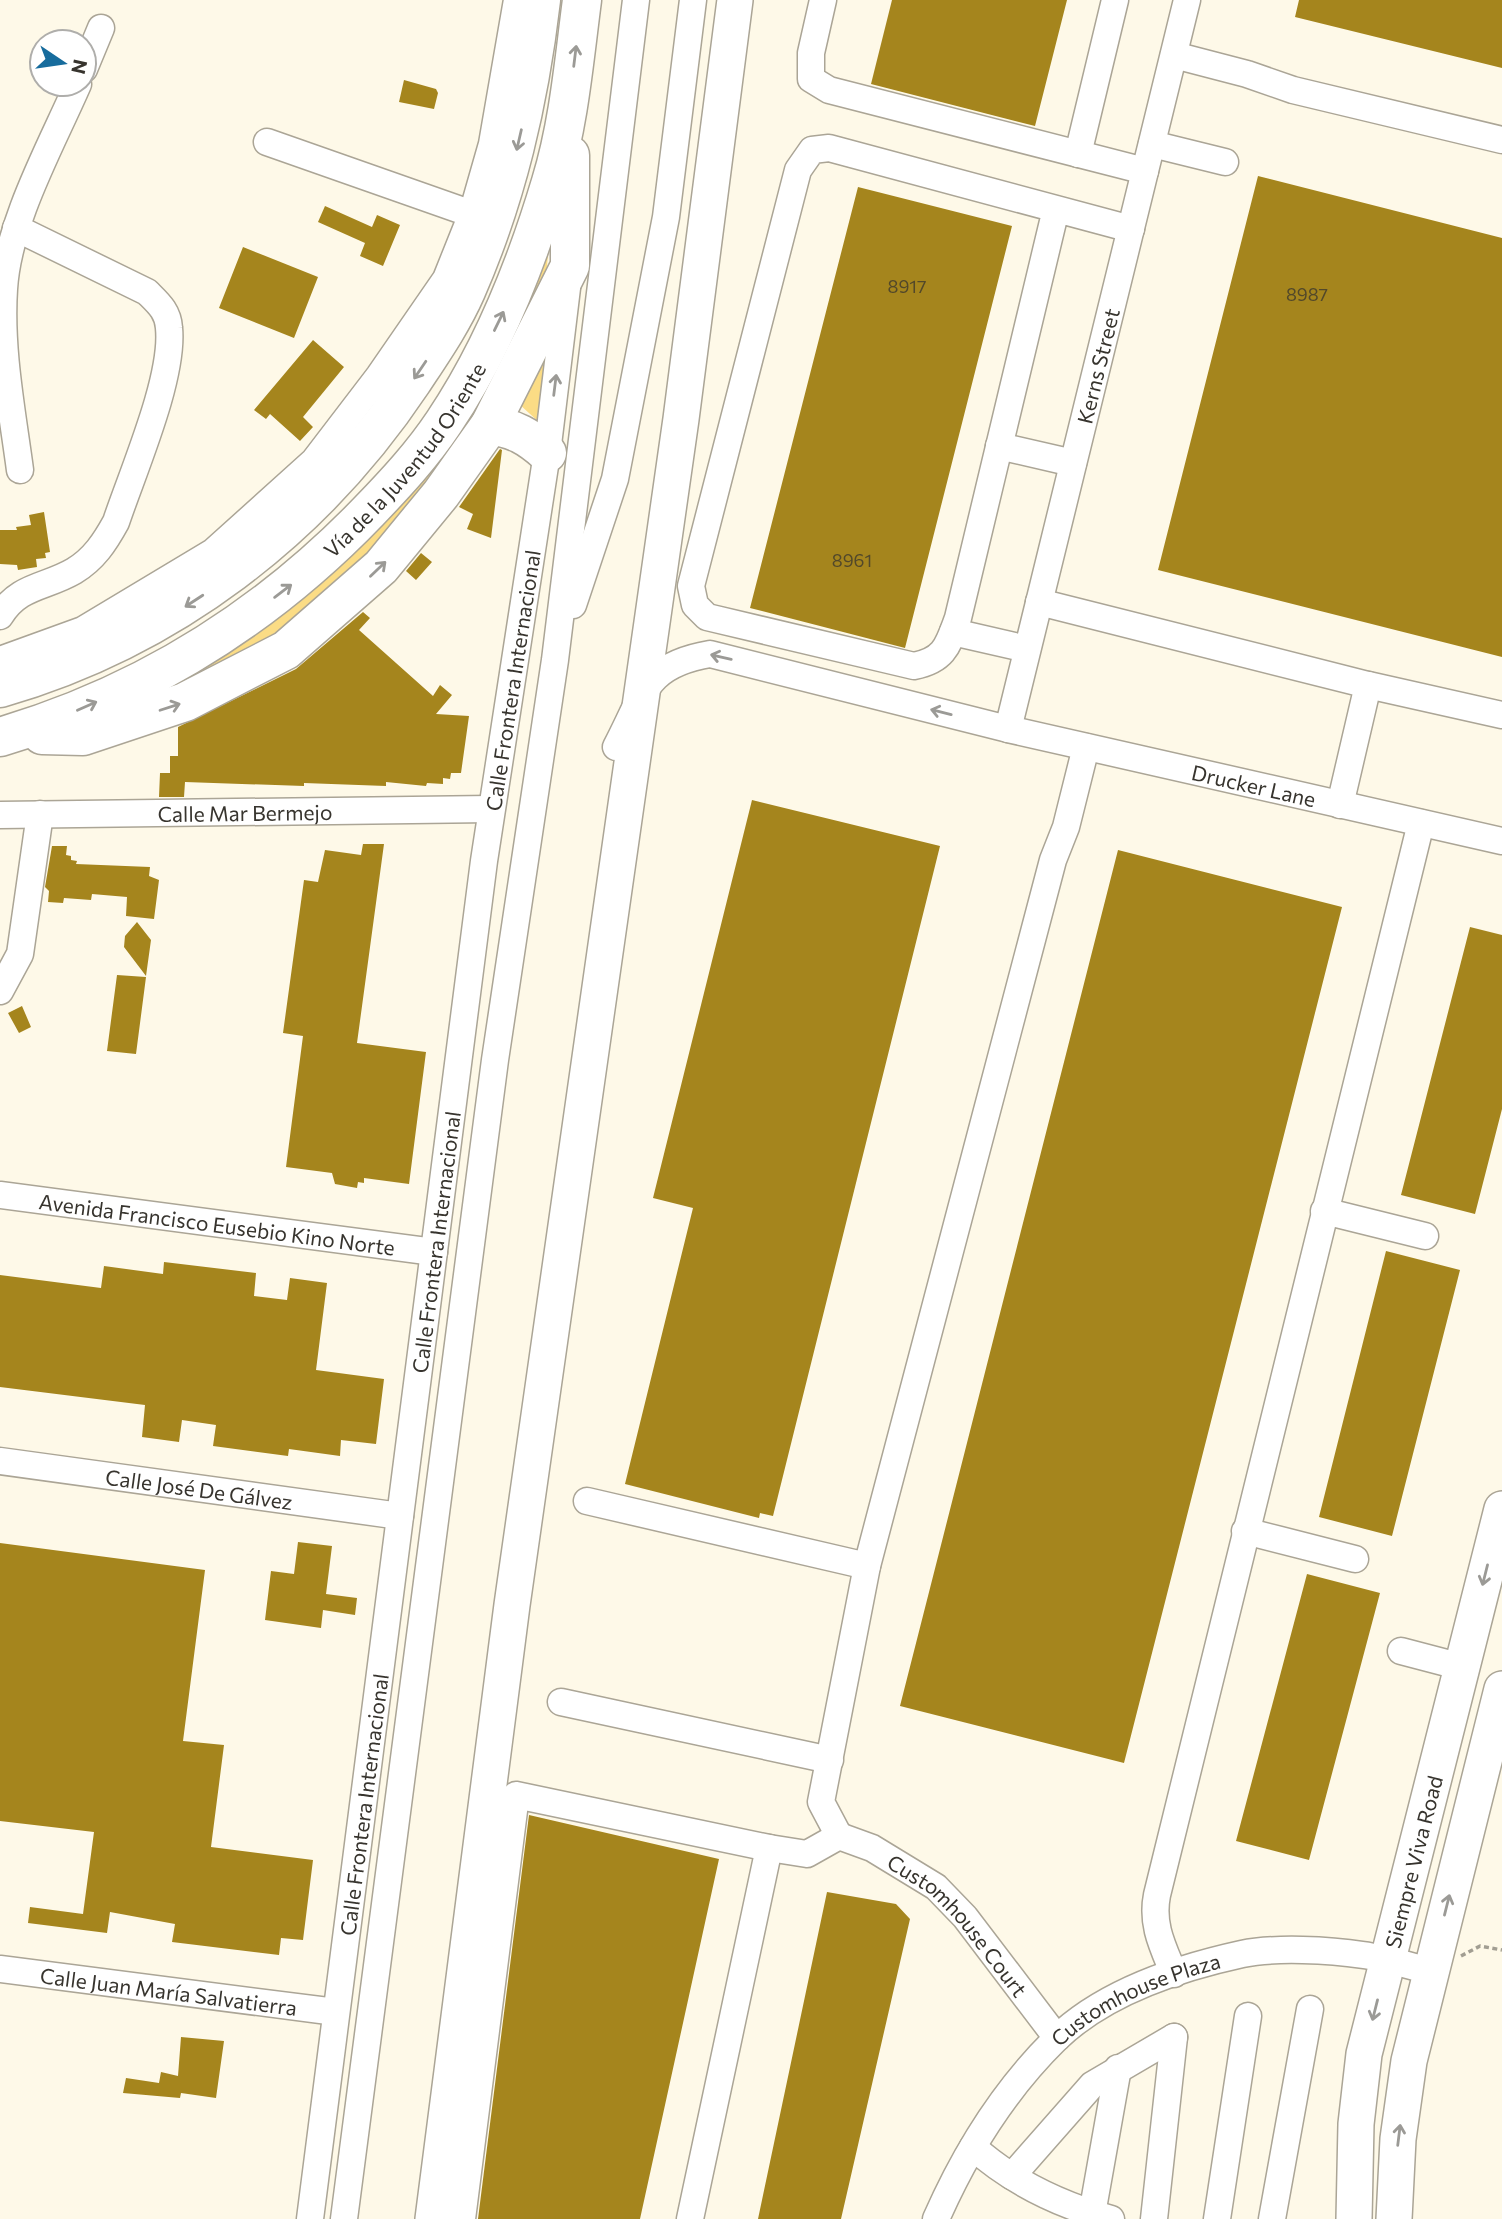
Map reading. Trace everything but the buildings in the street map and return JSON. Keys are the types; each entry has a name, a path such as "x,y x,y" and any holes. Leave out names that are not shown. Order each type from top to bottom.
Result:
{"highway":[{"name":"Vía de la Juventud Oriente","path":"0,688 37,678 101,650 194,601 249,561 321,496 364,452 431,355 465,293 515,155 528,101 541,0"},
{"name":"Vía de la Juventud Oriente","path":"4,735 89,705 152,676 221,638 328,553 409,470 444,423 474,373 508,303 552,179 568,110 582,0"},
{"path":"4,735 83,736 185,702 286,650 381,567 441,494 490,425 570,266 572,194 568,110"},
{"path":"490,425 513,428 547,453"}],"main road":[{"path":"416,2219 476,1756 486,1655 627,678 715,0"},
{"path":"433,2219 512,1605 681,419 735,0"},
{"name":"Siempre Viva Road","path":"1354,2219 1356,2124 1363,2066 1387,1961 1502,1509"},
{"name":"Siempre Viva Road","path":"1394,2219 1398,2139 1407,2074 1501,1698"}],"street":[{"path":"0,660 83,630 213,552 314,461 379,376 446,279 472,214 492,144 517,0"},
{"path":"344,2219 493,1074 555,660 636,0"},
{"path":"555,660 615,479 666,217 693,0"},
{"path":"822,0 811,54 811,79 829,90 1145,171"},
{"path":"1077,154 1115,0"},
{"name":"Kerns Street","path":"1007,729 1187,0"},
{"path":"98,35 101,28"},
{"path":"1174,55 1248,74 1293,90 1502,140"},
{"path":"20,470 3,337 4,286 16,228 72,98"},
{"path":"267,142 472,214"},
{"path":"1152,144 1225,162"},
{"path":"1056,209 953,632 945,651 929,663 914,666 707,617 695,605 691,586 798,170 812,150 829,148 1131,229"},
{"path":"0,616 13,597 72,572 91,559 105,544 116,522 165,376 169,345 169,326 164,309 147,292 16,228"},
{"name":"Calle Frontera Internacional","path":"310,2219 491,809 547,453 570,266"},
{"path":"999,446 1073,463"},
{"path":"1039,602 1368,685 1502,715"},
{"path":"953,632 1027,649"},
{"name":"Drucker Lane","path":"616,747 657,673 680,659 710,654 1007,729 1502,841"},
{"path":"1340,805 1368,685"},
{"path":"462,2219 516,1795 807,1854 839,1836 821,1802 867,1566 1053,860 1066,827 1086,747"},
{"name":"Calle Mar Bermejo","path":"0,815 491,809"},
{"path":"0,991 20,954 40,814"},
{"path":"1174,1974 1156,1931 1154,1910 1421,823"},
{"name":"Avenida Francisco Eusebio Kino Norte","path":"0,1195 434,1252"},
{"path":"1324,1211 1425,1236"},
{"name":"Calle José De Gálvez","path":"0,1461 400,1516"},
{"path":"587,1501 867,1566"},
{"path":"1245,1531 1355,1559"},
{"path":"1401,1651 1462,1667"},
{"path":"561,1702 830,1760"},
{"name":"Customhouse Court","path":"839,1836 872,1848 936,1887 965,1917 1057,2038"},
{"path":"690,2219 769,1848"},
{"name":"Customhouse Plaza","path":"936,2219 973,2147 1017,2083 1057,2038 1110,1999 1174,1974 1243,1953 1276,1951 1363,1955 1431,1971"},
{"name":"Calle Juan María Salvatierra","path":"0,1969 336,2012"},
{"path":"1272,2219 1310,2009"},
{"path":"1217,2219 1248,2016"},
{"path":"1012,2176 1092,2085 1174,2037 1154,2219"},
{"path":"973,2147 995,2166 1061,2211 1102,2216 1118,2068"}],"path":[{"path":"1431,1971 1480,1946 1502,1950"}],"shaded area":[{"path":"549,244 546,277 500,381 378,548 233,668 112,711 299,600"},
{"path":"553,311 540,423 519,404"}]}
